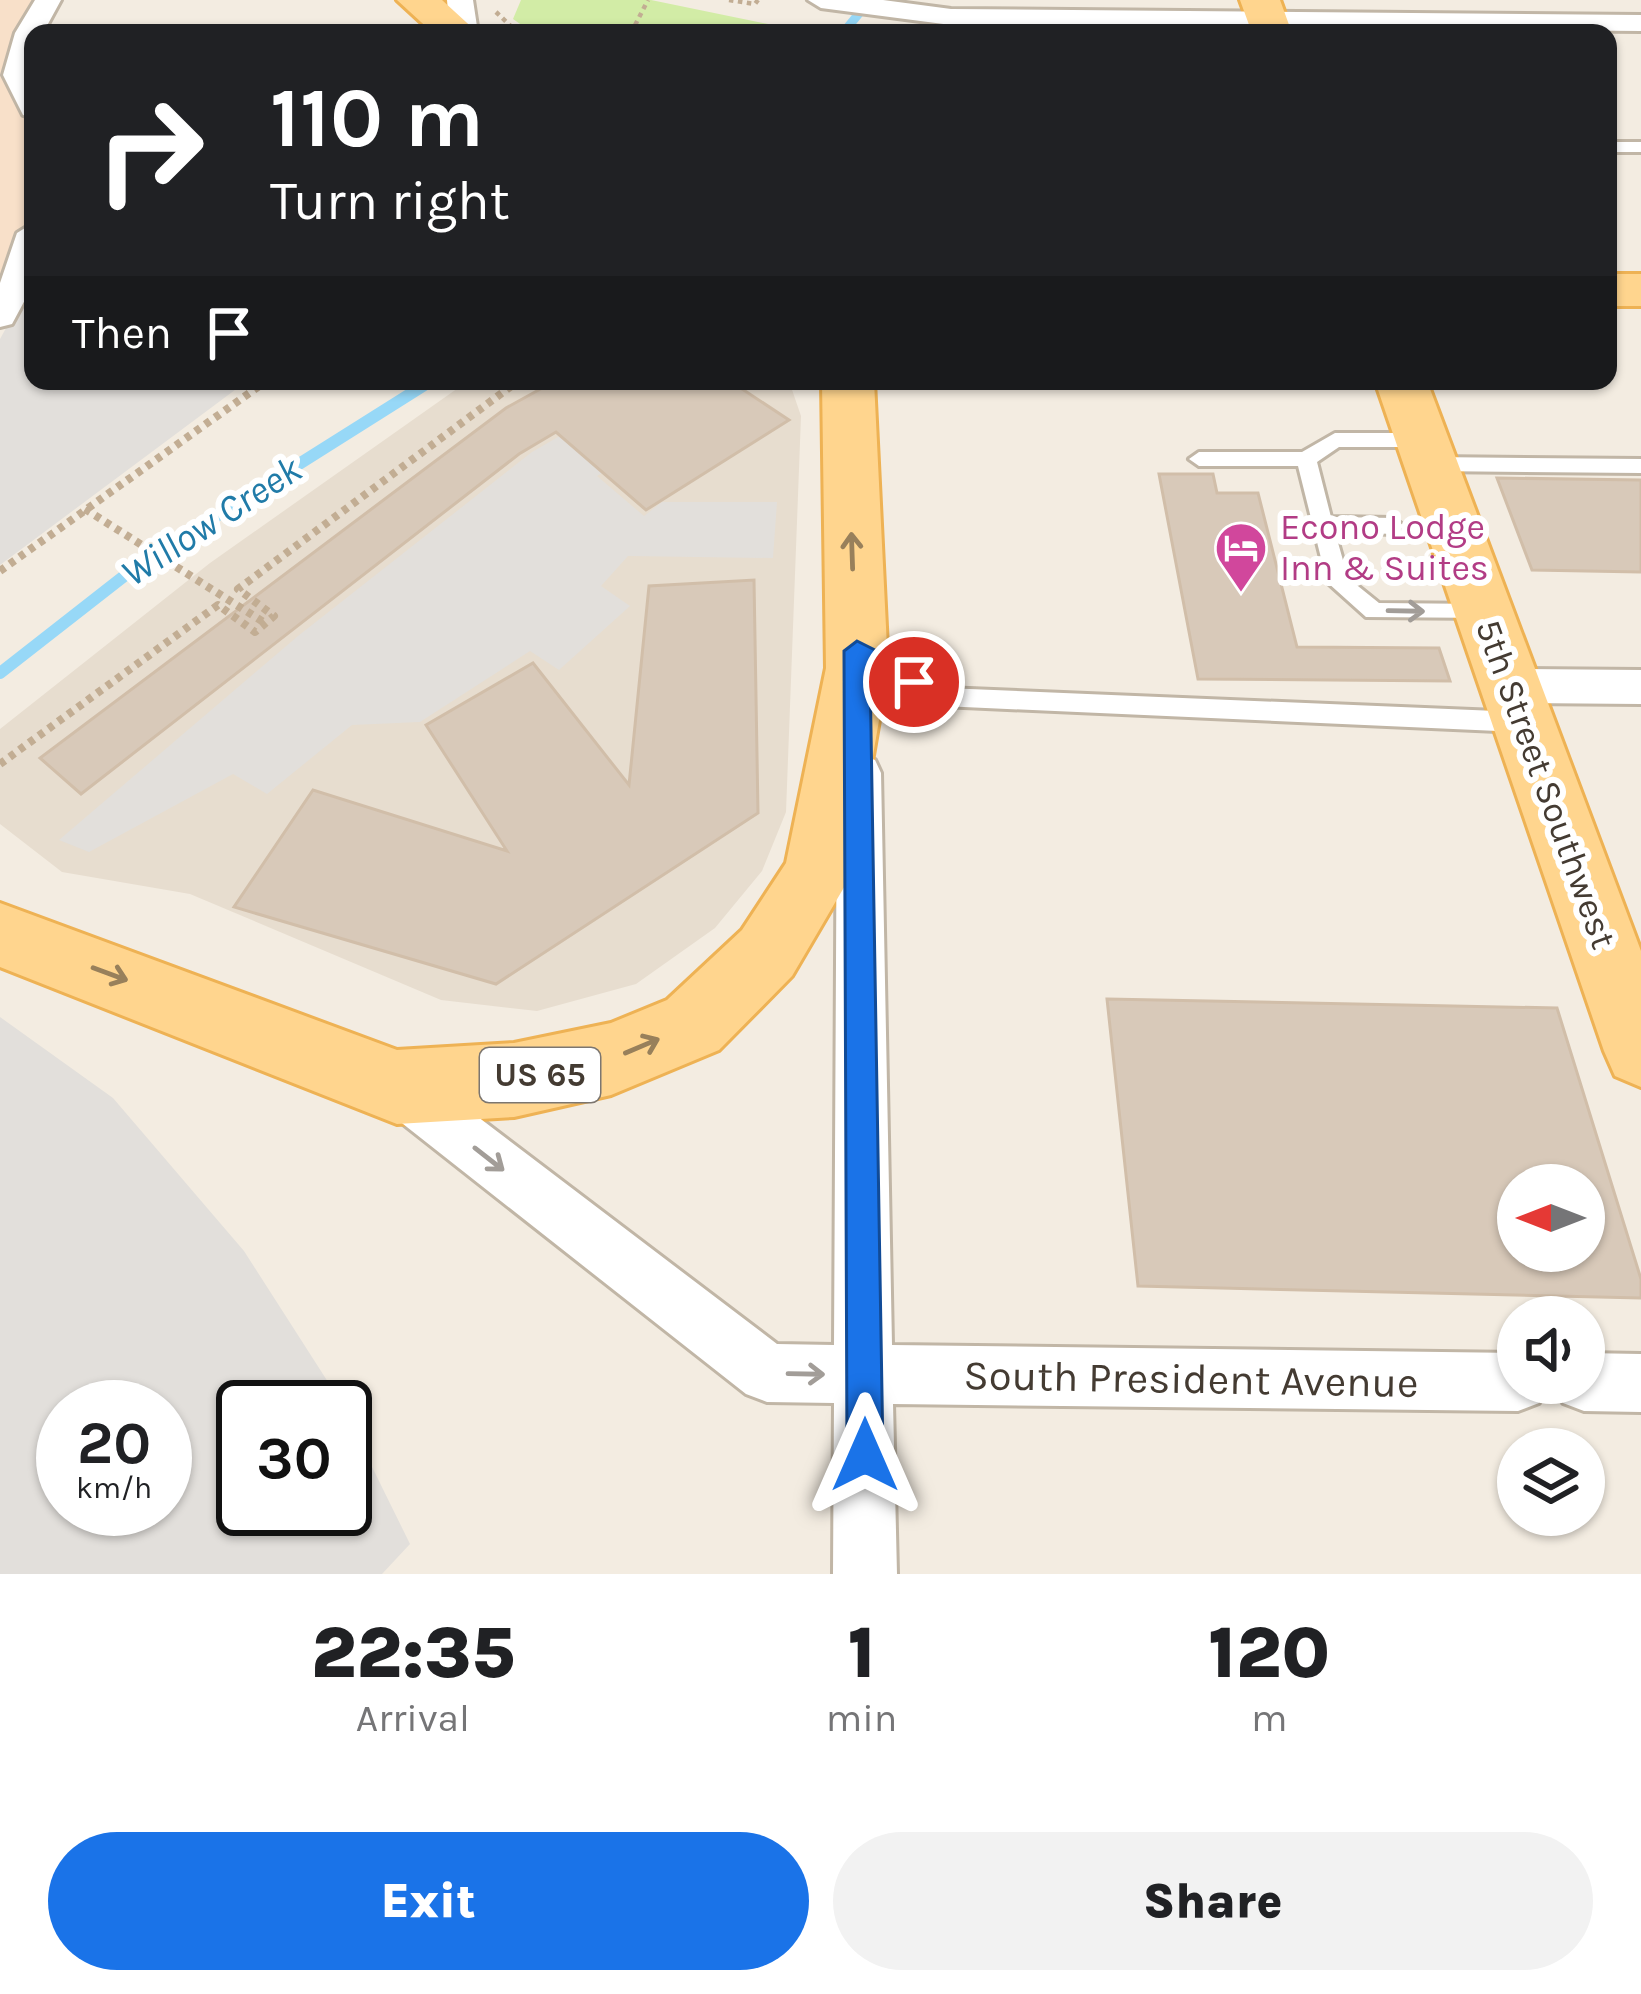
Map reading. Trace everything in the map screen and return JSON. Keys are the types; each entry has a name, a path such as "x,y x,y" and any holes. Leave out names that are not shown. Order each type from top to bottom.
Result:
{"main road":[{"path":"417,0 449,24"},
{"path":"824,390 851,454"},
{"name":"US 65","path":"0,934 397,1087 514,1080 611,1059 693,1025 767,953 819,872 857,660 848,390"},
{"name":"5th Street Southwest","path":"1404,390 1641,1051"}],"street":[{"path":"820,0 912,16 1641,23"},
{"path":"24,50 16,76 24,92"},
{"path":"0,316 12,298 24,261"},
{"path":"857,660 865,1574"},
{"path":"1517,704 1641,687"},
{"name":"South President Avenue","path":"397,1087 766,1373 1497,1382"},
{"path":"1605,1382 1641,1383"}],"lane":[{"path":"1199,459 1306,459 1335,440 1427,452 1641,466"},
{"path":"1306,459 1338,582 1374,610 1484,612"},
{"path":"1323,524 1394,526"},
{"path":"857,660 942,697 1517,704"}],"path":[{"path":"729,0 755,4 758,0"},
{"path":"0,572 253,390"},
{"path":"0,764 218,605 255,632 274,616 238,589 505,390"},
{"path":"85,509 265,623"}],"shaded area":[{"path":"0,0 48,0 34,24 24,24 24,256 0,316"},
{"path":"24,295 24,390 235,390 0,565 0,339"},
{"path":"455,390 792,390 801,416 786,812 762,871 715,928 636,984 537,1011 441,1000 190,894 62,872 0,824 0,729 210,563"},
{"path":"639,390 737,390 597,476 644,516 662,502 777,502 773,558 628,556 601,586 630,606 559,670 530,651 420,722 352,725 267,794 233,774 89,852 59,840 298,636 532,452"},
{"path":"0,1017 113,1098 244,1251 326,1380 216,1380 216,1536 372,1536 372,1467 410,1544 382,1574 0,1574"}],"green space":[{"path":"521,0 651,0 768,24 520,24 513,19"}],"building":[{"path":"539,390 744,390 789,420 646,510 556,432 519,454 81,794 40,758 506,408"},
{"path":"1159,474 1213,474 1217,493 1258,493 1297,647 1439,648 1450,681 1198,679"},
{"path":"1497,478 1641,480 1641,572 1532,570"},
{"path":"754,580 758,813 496,984 234,907 313,790 507,851 426,725 533,663 629,785 649,586"},
{"path":"1107,999 1557,1008 1641,1279 1641,1298 1138,1286"}],"waterway":[{"name":"Willow Creek","path":"850,24 870,0"},
{"name":"Willow Creek","path":"0,673 137,566 416,390"}],"place":[{"name":"Econo Lodge Inn & Suites","path":"1241,594"}],"route":[{"path":"865,1455 857,651 914,682"}]}
